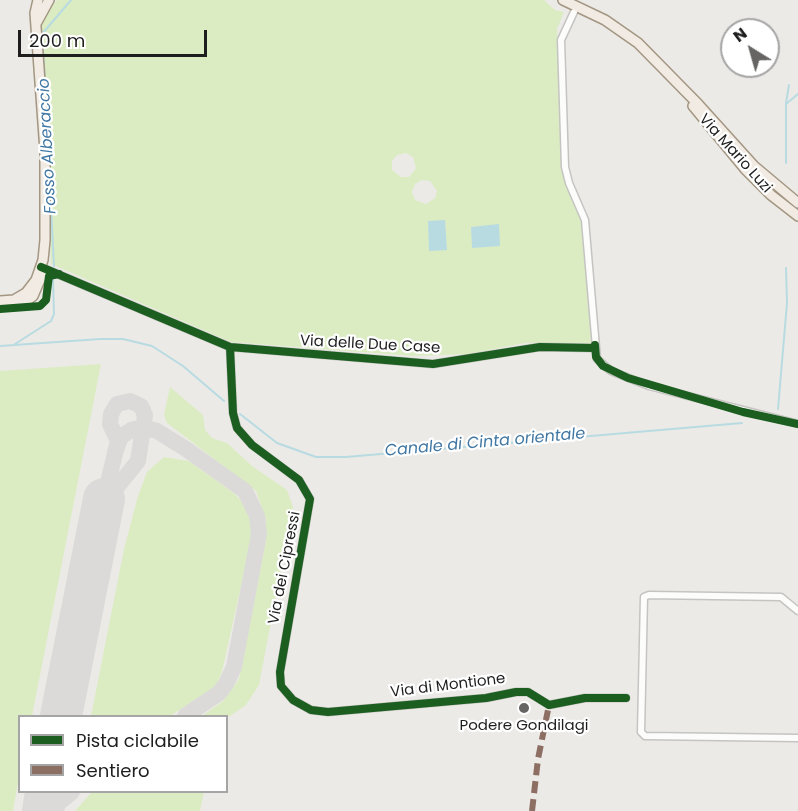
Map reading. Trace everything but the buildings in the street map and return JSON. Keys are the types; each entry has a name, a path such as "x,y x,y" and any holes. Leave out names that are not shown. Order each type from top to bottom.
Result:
{"main road":[{"path":"36,24 49,0"},
{"name":"Via Mario Luzi","path":"563,0 594,13 627,35 679,84 754,166 798,203"},
{"path":"0,306 22,304 33,296 42,279 41,267 45,240 45,151 36,24 37,1"},
{"name":"Via Mario Luzi","path":"679,84 705,121 745,170 771,195 798,216"},
{"path":"0,301 14,300 26,293 41,267"}],"street":[{"path":"574,12 561,40 565,167 567,178 585,220 596,357 603,366 628,378 753,414 798,424"},
{"name":"Via delle Due Case","path":"41,267 230,347 434,364 540,347 595,348"},
{"name":"Via dei Cipressi","path":"230,347 233,413 237,428 252,445 299,480 310,499 279,678 289,697 305,708"},
{"path":"798,611 781,597 645,597 641,733 645,736 798,738"},
{"name":"Via di Montione","path":"305,708 328,712 486,699 516,692 528,692 549,705 592,697 626,698"}],"green space":[{"path":"57,0 544,0 555,10 564,12 557,29 564,180 576,201 584,223 592,342 589,344 525,343 468,354 413,356 231,342 51,264 40,21","holes":["406,153 413,157 416,168 409,177 401,177 392,170 392,161 397,155","422,180 430,181 437,191 435,198 426,204 415,200 412,192 415,184"]},
{"path":"101,364 32,715 18,715 18,783 13,811 0,811 0,371"},
{"path":"170,387 203,415 205,430 212,438 227,443 252,466 287,490 293,507 259,685 246,705 228,717 228,715 203,715 223,701 239,679 266,540 266,520 256,491 167,423 164,415"},
{"path":"164,457 189,461 235,494 244,504 251,522 251,541 222,672 216,686 172,715 91,715 124,549 147,472"},
{"path":"91,793 204,793 200,811 75,811"}],"water":[{"path":"445,220 447,250 429,251 428,221"},
{"path":"499,224 500,246 472,248 471,227"}],"waterway":[{"name":"Fosso Alberaccio","path":"47,112 42,34 71,0"},
{"path":"786,103 789,85"},
{"path":"786,163 786,104 798,94"},
{"name":"Fosso Alberaccio","path":"49,169 54,266"},
{"path":"778,409 787,303 786,268"},
{"name":"Fosso Alberaccio","path":"15,344 51,321 54,314 53,278"},
{"name":"Canale di Cinta orientale","path":"0,346 100,339 123,339 152,346 183,366 224,401"},
{"name":"Canale di Cinta orientale","path":"240,414 277,443 316,457 346,457 742,423"}],"taxiway":[{"path":"99,527 109,497 138,461 145,415 141,406 130,401 117,404 111,414 110,424 118,441 104,499"},
{"path":"115,452 121,437 131,430 142,427 157,431 245,491 257,516 259,534 234,667 219,693 186,715"},
{"path":"49,811 71,793"}],"runway":[{"path":"61,715 104,499"},
{"path":"43,811 46,793"}],"marked path":[{"path":"532,811 538,759 549,705"}],"cycle path":[{"path":"41,267 230,347 433,364 540,347 595,348"},
{"path":"0,309 40,306 46,300 49,276 59,274"},
{"path":"595,345 596,357 603,366 628,378 743,412 798,424"},
{"path":"230,347 233,413 237,428 252,445 299,480 310,499 280,672 281,686 293,700 311,710 328,712 486,698 516,692 528,692 549,705 585,698 626,698"}],"place":[{"name":"Podere Gondilagi","path":"524,708"}]}
